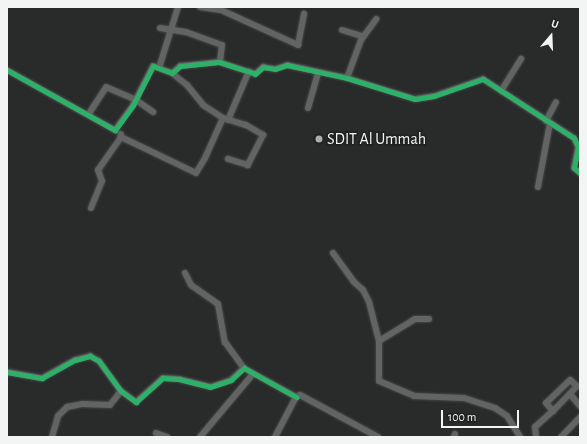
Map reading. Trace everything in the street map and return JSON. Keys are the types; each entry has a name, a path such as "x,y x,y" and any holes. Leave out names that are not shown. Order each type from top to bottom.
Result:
{"street":[{"path":"159,68 173,30 178,7"},
{"path":"200,7 221,10 298,45 304,14"},
{"path":"347,78 362,36 376,19"},
{"path":"160,28 173,30 223,46 220,62"},
{"path":"342,30 362,36"},
{"path":"501,91 521,59"},
{"path":"172,73 180,66 220,62 257,74 263,67 275,69 285,65 347,78 414,99 434,96 480,79 576,140 574,168 580,173"},
{"path":"115,130 136,100 150,68 159,68 172,73 187,84 200,104 225,119 246,126 263,137 248,165 228,159"},
{"path":"7,70 115,130 121,136 196,174 249,71"},
{"path":"308,108 318,72"},
{"path":"88,115 106,87 136,100 153,112"},
{"path":"538,187 548,122 556,102"},
{"path":"91,208 102,181 98,170 121,136"},
{"path":"332,253 366,295 379,341 379,382 414,396 464,398 495,408 506,416 520,437"},
{"path":"185,273 191,285 218,304 225,342 244,368 252,375 296,397 300,395 378,437"},
{"path":"379,341 415,319 429,319"},
{"path":"7,372 42,378 75,360 90,356 99,361 121,391 136,402 163,378 179,379 210,387 231,380 244,368"},
{"path":"200,437 252,375"},
{"path":"536,437 535,427 553,411 577,386 568,378 546,403 553,411"},
{"path":"52,437 58,416 66,407 82,404 110,405 121,391"},
{"path":"570,394 580,406"},
{"path":"275,437 296,397"},
{"path":"561,437 580,417"},
{"path":"156,433 167,437"}],"cycle path":[{"path":"7,70 115,130 133,105 153,66 172,73 180,66 219,62 255,74 263,67 275,69 287,65 347,78 415,99 434,96 483,79 574,138 578,147 574,168 580,173"},
{"path":"7,372 42,378 75,360 90,356 99,361 121,391 136,402 163,378 179,379 210,387 231,380 244,368 296,397"}],"place":[{"name":"SDIT Al Ummah","path":"319,139"}]}
